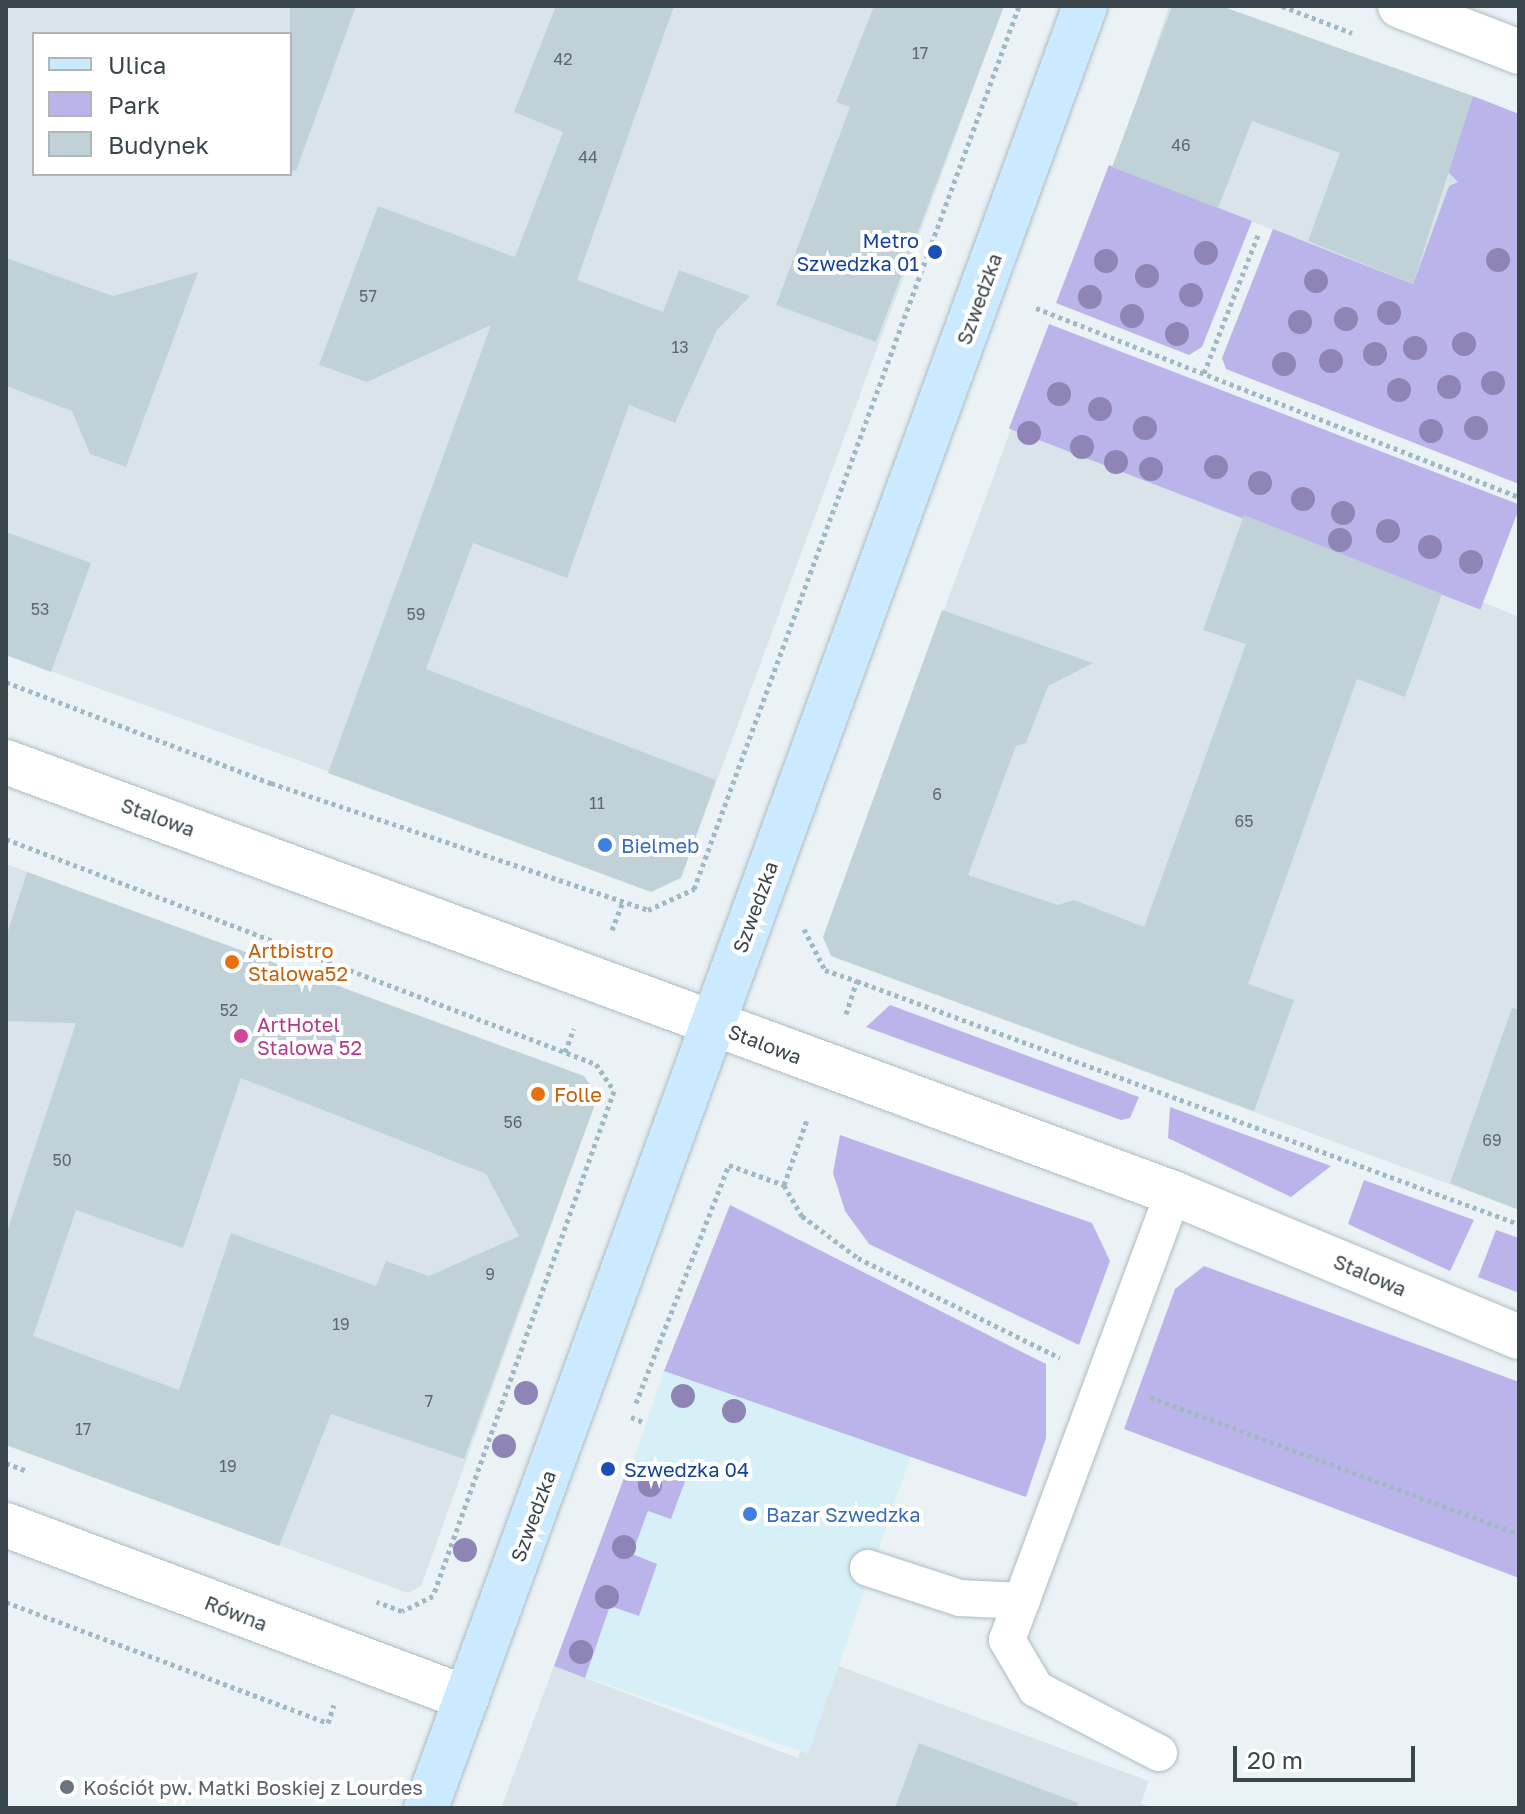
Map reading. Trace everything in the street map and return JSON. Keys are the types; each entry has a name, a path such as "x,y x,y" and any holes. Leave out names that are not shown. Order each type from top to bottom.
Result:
{"street":[{"name":"Szwedzka","path":"426,1808 1085,6"},
{"path":"1400,6 1519,52"},
{"name":"Stalowa","path":"6,762 1173,1193 1519,1337"},
{"name":"Równa","path":"6,1525 467,1698"}],"lane":[{"path":"1159,1753 1036,1689 1007,1640 1173,1193"},
{"path":"868,1568 960,1598 1022,1601"}],"path":[{"path":"6,682 271,783 648,910 694,889 1019,6"},
{"path":"1204,373 1258,235"},
{"path":"1036,308 1519,497"},
{"path":"6,839 596,1064 614,1091 433,1596 402,1611 371,1600"},
{"path":"811,931 825,970 1519,1224"},
{"path":"841,1027 857,981"},
{"path":"625,1432 729,1165 784,1185 807,1121"},
{"path":"631,1417 645,1423"},
{"path":"6,1463 35,1474"}],"shaded area":[{"path":"6,6 1004,6 681,878 477,825 6,655"},
{"path":"1169,6 1221,6 1473,96 1454,148 1458,181 1449,187 1413,284 1114,168"},
{"path":"1011,429 1244,515 1276,517 1519,617 1519,1210 831,956 823,937"},
{"path":"6,864 470,1035 598,1096 421,1586 408,1593 6,1445"},
{"name":"Bazar Szwedzka","path":"664,1371 911,1456 808,1754 561,1669"},
{"path":"831,1663 1149,1781 1141,1803 1152,1808 501,1808 554,1666 798,1758"}],"green space":[{"path":"1473,96 1519,114 1519,484 1226,369 1222,358 1273,229 1413,284 1449,186 1458,182 1440,164 1454,148"},
{"path":"1109,165 1252,221 1202,347 1189,355 1056,303"},
{"path":"1049,324 1519,504 1480,610 1009,429"},
{"path":"890,1005 1139,1097 1130,1118 1121,1120 866,1027"},
{"path":"1170,1107 1331,1166 1291,1197 1168,1138"},
{"path":"840,1135 1092,1223 1110,1261 1079,1345 869,1244 845,1211 833,1173"},
{"path":"1364,1180 1474,1220 1450,1271 1348,1224"},
{"path":"730,1205 1046,1364 1046,1438 1026,1497 664,1371"},
{"path":"1496,1230 1519,1238 1519,1293 1478,1277"},
{"path":"1204,1266 1519,1382 1519,1578 1124,1429 1175,1289"},
{"path":"631,1459 686,1479 671,1519 648,1511 632,1554 657,1564 639,1616 610,1606 585,1678 554,1666"}],"building":[{"path":"290,6 356,6 296,171 292,170"},
{"path":"556,6 674,6 577,280 663,312 679,270 750,296 717,330 675,423 629,405 567,578 473,543 426,669 716,780 681,878 651,892 328,773 491,325 367,382 319,365 378,206 515,257 563,132 514,112"},
{"path":"874,6 1004,6 876,342 776,305 850,107 836,102"},
{"path":"1172,6 1221,6 1473,96 1413,284 1308,241 1340,153 1252,121 1218,208 1112,167"},
{"path":"6,258 113,296 198,272 126,467 90,454 72,411 6,386"},
{"path":"1244,515 1442,594 1405,697 1357,679 1248,984 1294,1000 1254,1111 831,956 823,937 942,610 1093,663 1048,686 1026,743 1016,746 968,875 1058,905 1074,900 1144,927 1246,644 1203,630"},
{"path":"6,532 91,563 51,672 6,655"},
{"path":"27,872 584,1076 598,1096 464,1459 331,1414 279,1546 6,1445 6,1235 76,1023 6,1021 6,937","holes":["241,1078 486,1174 519,1236 429,1276 386,1261 376,1286 231,1233 179,1390 33,1336 76,1210 183,1248"]},
{"path":"1512,1008 1519,1010 1519,1210 1450,1183"},
{"path":"919,1743 1078,1803 1077,1808 895,1808"}],"place":[{"name":"Metro Szwedzka 01","path":"935,252"},
{"name":"Bielmeb","path":"605,845"},
{"name":"Artbistro Stalowa52","path":"232,962"},
{"name":"ArtHotel Stalowa 52","path":"241,1036"},
{"name":"Folle","path":"538,1094"},
{"name":"Szwedzka 04","path":"608,1469"},
{"name":"Bazar Szwedzka","path":"750,1514"},
{"name":"Kościół pw. Matki Boskiej z Lourdes","path":"67,1787"}]}
